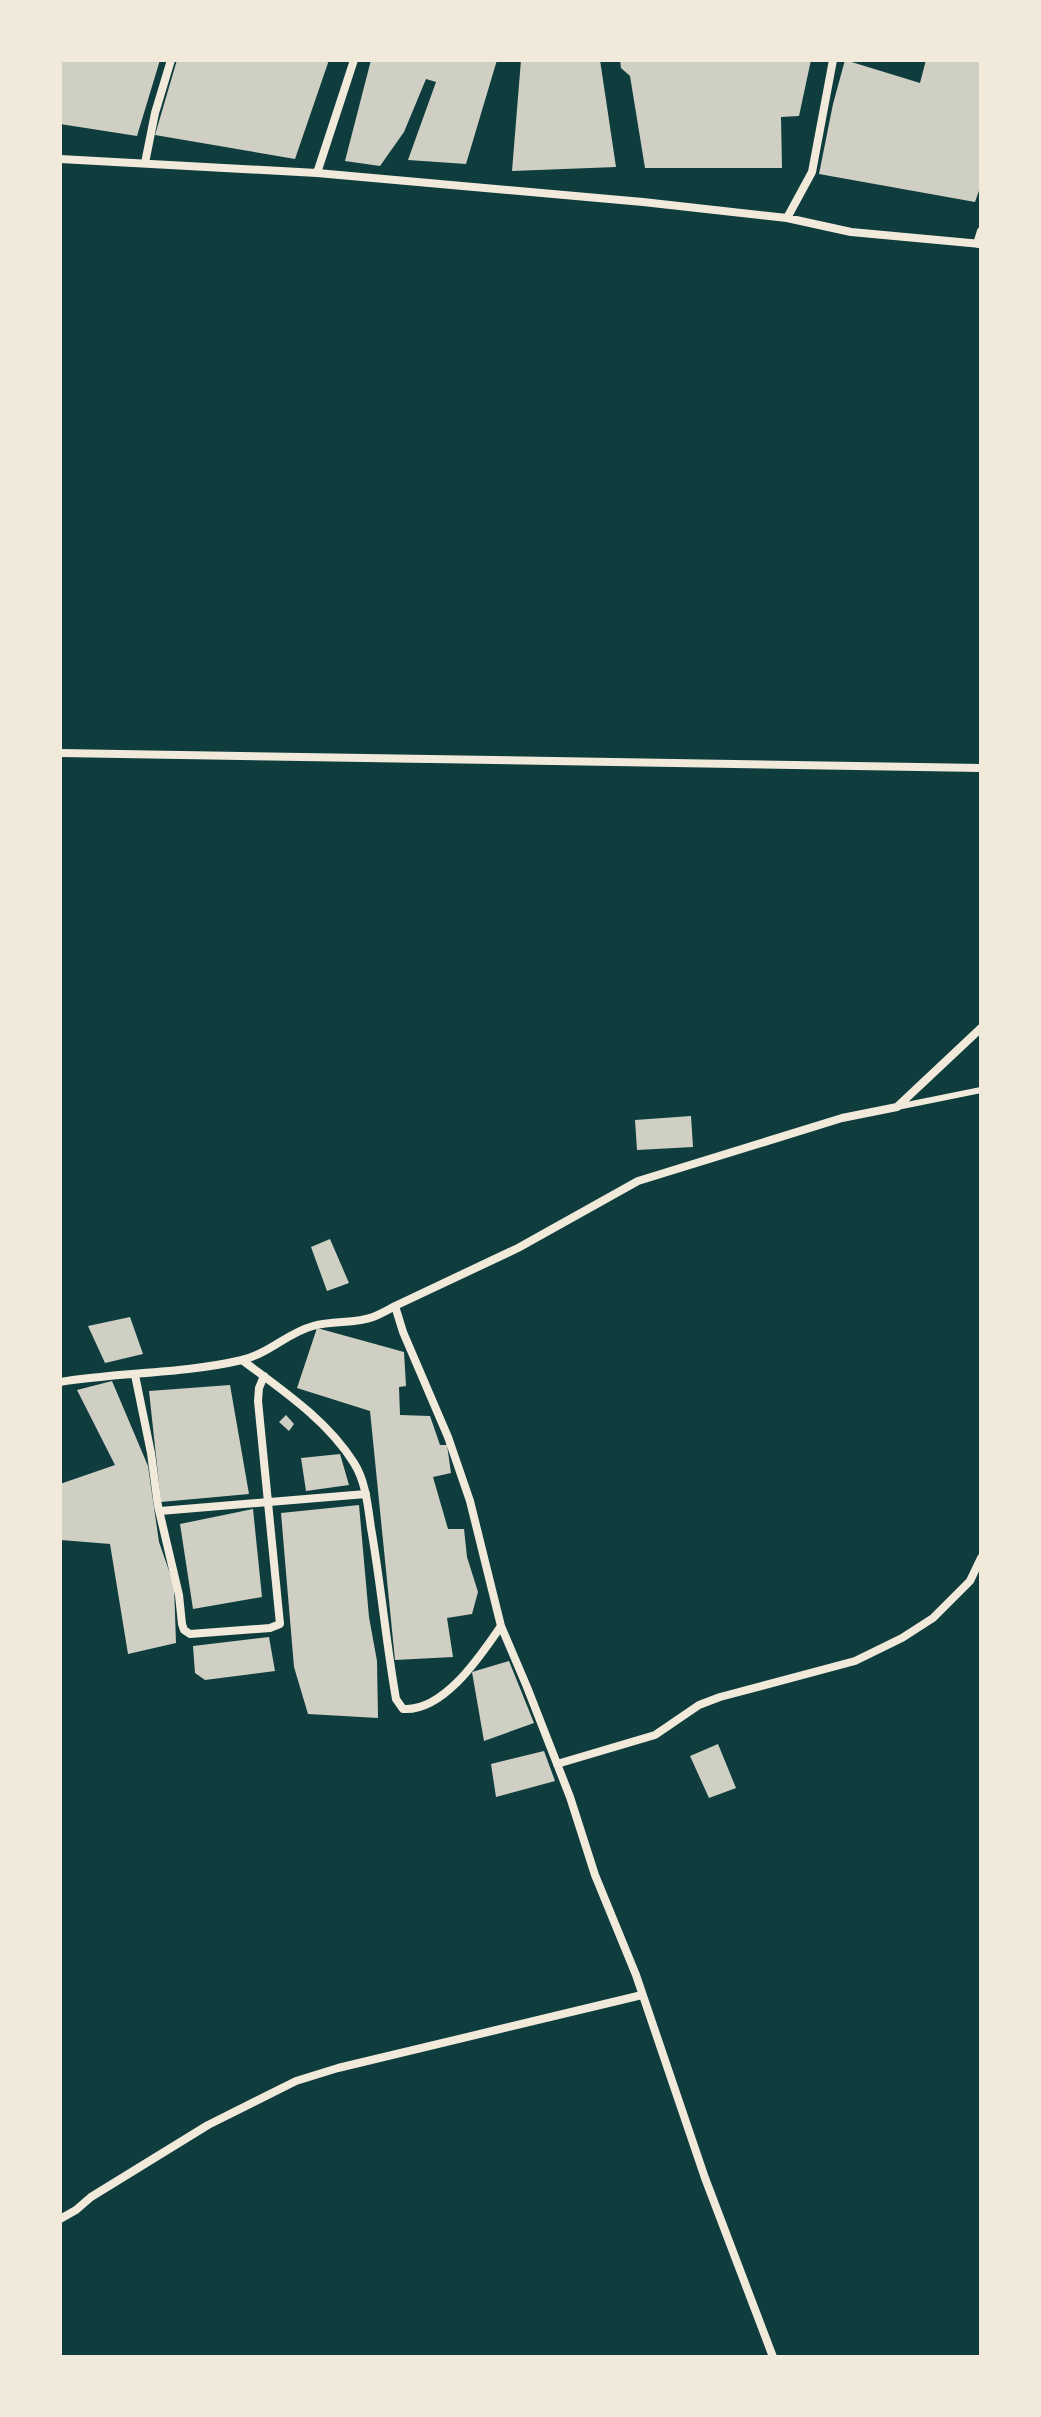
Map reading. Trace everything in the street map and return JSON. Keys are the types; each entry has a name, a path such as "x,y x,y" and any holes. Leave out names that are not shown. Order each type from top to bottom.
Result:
{"street":[{"path":"145,163 155,113 171,60"},
{"path":"317,173 354,60"},
{"path":"787,218 812,172 833,60"},
{"path":"60,159 317,173 643,202 787,218 851,232 979,244 981,231"},
{"path":"60,753 981,768"},
{"path":"60,1382 242,1360 266,1352 303,1329 325,1322 372,1318 518,1248 638,1181 842,1118 897,1107 981,1028"},
{"path":"395,1306 448,1437 470,1501 501,1626 557,1764 595,1875 636,1975 705,2178 773,2357"},
{"path":"242,1360 323,1424 355,1464 366,1494 394,1689 403,1709 422,1706 456,1682 474,1664 501,1626"},
{"path":"135,1375 179,1595 182,1624 190,1634 270,1628 280,1624 258,1401 264,1376"},
{"path":"160,1511 366,1494"},
{"path":"557,1764 655,1735 699,1705 720,1697 855,1661 902,1638 933,1618 970,1581 981,1558"},
{"path":"60,2219 208,2125 296,2081 338,2068 642,1995"}],"lane":[{"path":"897,1107 981,1090"}],"building":[{"path":"60,60 160,60 137,136 60,124"},
{"path":"177,60 329,60 295,159 155,135"},
{"path":"371,60 497,60 466,164 408,160 436,82 426,79 404,132 380,166 345,161"},
{"path":"521,60 600,60 616,167 512,171"},
{"path":"620,60 811,60 799,116 781,117 782,168 645,168 630,76 621,68"},
{"path":"845,60 920,83 926,60 981,60 981,185 975,202 819,174"},
{"path":"691,1116 693,1147 637,1150 635,1120"},
{"path":"330,1239 349,1283 327,1291 311,1247"},
{"path":"130,1317 143,1354 105,1363 88,1326"},
{"path":"317,1328 404,1352 406,1386 399,1387 400,1415 430,1416 440,1445 447,1445 451,1473 433,1477 448,1529 464,1529 467,1557 478,1592 472,1614 447,1618 453,1657 395,1660 370,1411 297,1388"},
{"path":"112,1381 148,1466 159,1542 174,1585 176,1643 128,1654 110,1544 61,1540 60,1532 60,1484 115,1465 77,1390"},
{"path":"230,1385 249,1494 161,1502 149,1391"},
{"path":"286,1415 294,1424 289,1431 279,1422"},
{"path":"340,1454 349,1485 306,1491 301,1458"},
{"path":"359,1505 369,1617 377,1661 378,1718 308,1714 294,1667 281,1513"},
{"path":"253,1509 262,1597 193,1609 180,1524"},
{"path":"269,1637 275,1671 205,1680 195,1673 193,1646"},
{"path":"509,1661 534,1723 484,1741 472,1672"},
{"path":"718,1744 736,1788 709,1798 690,1756"},
{"path":"544,1751 555,1781 496,1797 491,1764"}]}
